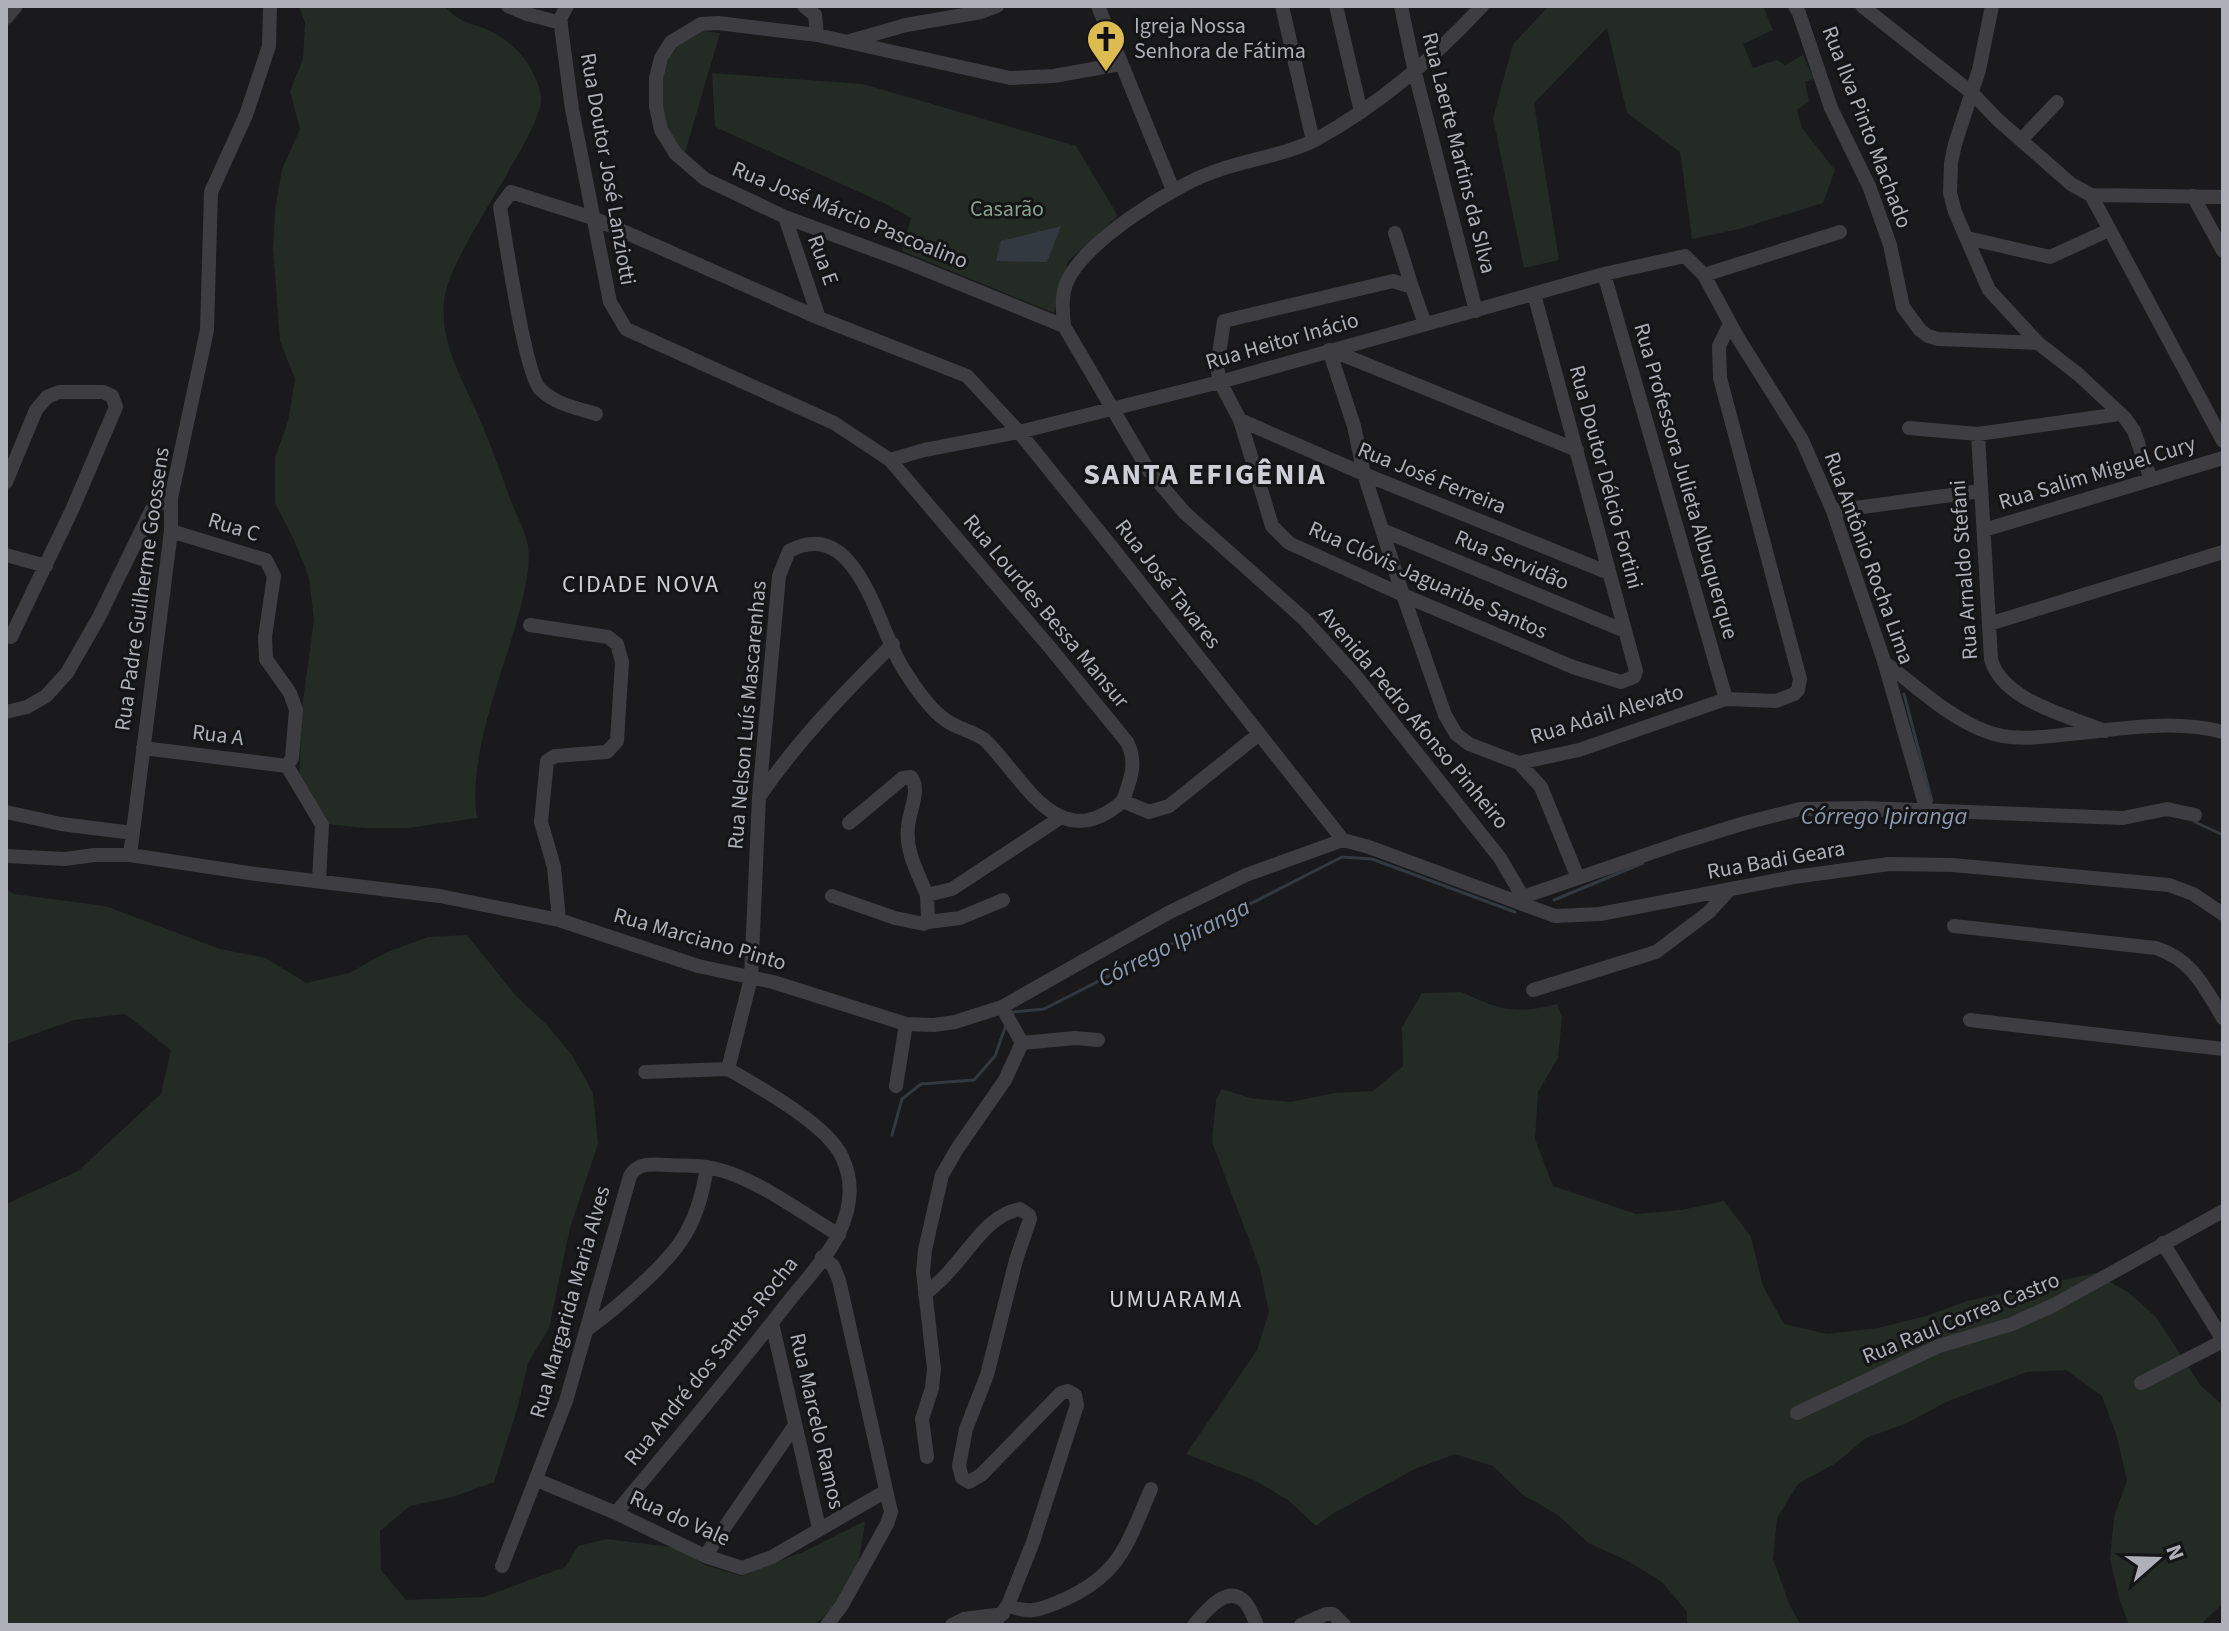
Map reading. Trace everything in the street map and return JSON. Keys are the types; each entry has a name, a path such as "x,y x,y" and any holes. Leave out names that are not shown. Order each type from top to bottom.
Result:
{"street":[{"path":"6,18 16,6"},
{"name":"Rua Padre Guilherme Goossens","path":"130,855 171,531 171,498 207,330 211,192 246,115 269,46 270,6"},
{"path":"508,6 561,23"},
{"name":"Rua Doutor José Lanziotti","path":"567,6 561,23 572,109 610,302 626,329 834,423 890,460"},
{"path":"804,6 815,15 817,35"},
{"path":"846,42 906,25 981,12 997,6"},
{"path":"1098,6 1173,190"},
{"path":"1282,6 1313,141"},
{"path":"1336,6 1361,112"},
{"name":"Rua Laerte Martins da SIlva","path":"1401,6 1415,73 1476,311"},
{"name":"Rua Ilva Pinto Machado","path":"1795,6 1831,108 1869,186 1890,245 1903,307 1908,315 1920,330 1938,339 2038,343"},
{"path":"1862,6 1972,93 2071,184 2091,195 2223,197"},
{"path":"1992,6 1979,70 1955,144 1949,177 1955,212 1989,290 2038,343 2079,375 2120,414 2134,431 2151,480"},
{"path":"1064,326 1062,301 1065,286 1072,272 1097,243 1173,190 1213,172 1313,141 1361,112 1415,73 1475,9"},
{"name":"Rua José Márcio Pascoalino","path":"1064,326 785,217 705,179 676,154 661,130 656,106 656,78 661,58 671,42 701,24 718,23 817,35 1010,78 1054,76 1120,64"},
{"path":"2021,140 2057,102"},
{"name":"Rua José Tavares","path":"596,414 557,402 537,387 523,340 500,207 511,192 593,218 819,318 967,376 1019,432 1343,840"},
{"path":"2091,195 2223,441"},
{"path":"2193,196 2223,251"},
{"name":"Rua E","path":"785,217 819,318"},
{"path":"1967,238 2050,257 2109,230"},
{"path":"1704,275 1840,232"},
{"path":"1395,233 1425,324"},
{"name":"Rua Heitor Inácio","path":"890,460 924,450 1019,432 1220,382 1604,274 1685,256"},
{"name":"Rua Antônio Rocha Lima","path":"1685,256 1704,275 1730,324 1802,440 1833,511 1884,661 1927,811"},
{"name":"Rua Professora Julieta Albuquerque","path":"1604,274 1726,699"},
{"name":"Rua Clóvis Jaguaribe Santos","path":"1412,287 1393,281 1224,321 1217,367 1220,382 1240,420 1272,526 1289,543 1403,595 1605,678 1621,682 1634,677 1636,671"},
{"name":"Rua Doutor Délcio Fortini","path":"1534,294 1636,671"},
{"name":"Rua Adail Alevato","path":"1330,350 1354,426 1364,474 1445,715 1456,734 1478,748 1519,763 1579,750 1726,699 1776,701 1798,690 1800,679 1720,378 1719,346 1730,324"},
{"name":"Avenida Pedro Afonso Pinheiro","path":"1064,326 1149,471 1185,513 1304,619 1355,675 1500,858 1526,902"},
{"path":"1330,350 1577,450"},
{"path":"6,482 36,410 47,397 59,392 103,392 112,396 116,407 11,637"},
{"path":"1909,428 1978,434 2120,414"},
{"name":"Rua José Ferreira","path":"1240,420 1609,573"},
{"name":"Rua Arnaldo Stefani","path":"1978,434 1994,672 2025,699 2105,731"},
{"name":"Rua Salim Miguel Cury","path":"1984,530 2223,458"},
{"name":"Rua Lourdes Bessa Mansur","path":"890,460 1127,742 1133,774 1123,801"},
{"path":"1833,511 1981,491"},
{"path":"6,712 27,707 46,696 67,673 98,619 153,507 171,498"},
{"name":"Rua Servidão","path":"1382,530 1625,631"},
{"name":"Rua C","path":"171,531 266,560 274,576 265,637 266,659 290,693 296,710 292,758 287,766"},
{"name":"Rua Nelson Luís Mascarenhas","path":"728,1069 751,978 759,797 779,576 789,551 813,544 837,551 858,572 902,667 935,710 947,722 984,739 1041,806 1060,818"},
{"path":"1989,624 2223,552"},
{"path":"6,555 46,566"},
{"path":"530,625 608,637 617,644 622,662 617,741 607,752 555,756 547,761 541,822 554,867 559,920"},
{"path":"759,797 823,713 893,644"},
{"path":"1884,661 1951,712 1985,732 2039,738 2189,725 2223,732"},
{"path":"927,895 959,885 1060,818 1082,821 1099,816 1123,801 1149,812 1169,806 1259,734"},
{"name":"Rua A","path":"143,748 287,766"},
{"path":"1519,763 1541,787 1578,878"},
{"path":"287,766 322,825 319,881"},
{"path":"849,823 903,778 911,777 915,787 908,846 927,895 928,922"},
{"path":"1526,902 1578,878 1785,812 1852,808 2123,818 2167,809 2195,815"},
{"path":"6,812 61,824 133,833"},
{"name":"Rua Badi Geara","path":"1343,840 1526,902 1555,916 1577,917 1863,866 1931,864 2169,885 2193,894 2223,914"},
{"name":"Rua Marciano Pinto","path":"6,856 65,859 130,855 440,896 559,920 698,966 773,982 906,1024 934,1025 1004,1009 1168,913 1233,881 1343,840"},
{"path":"1533,990 1656,952 1709,912 1729,890"},
{"path":"832,896 915,924 960,918 1003,900"},
{"path":"1954,926 2156,948 2171,953 2183,960 2195,974 2223,1018"},
{"path":"1004,1009 1022,1043"},
{"path":"1970,1020 2223,1049"},
{"path":"896,1086 906,1024"},
{"path":"1022,1043 1075,1038 1098,1040"},
{"path":"927,1457 922,1419 932,1388 934,1369 923,1272 942,1175 1005,1080 1022,1043"},
{"path":"645,1072 728,1069 809,1122 836,1146 843,1157 851,1194 839,1235"},
{"name":"Rua Margarida Maria Alves","path":"502,1566 566,1401 634,1170 646,1164 707,1167 748,1181 839,1235"},
{"path":"588,1330 649,1275 682,1240 699,1206 707,1167"},
{"path":"925,1294 952,1270 982,1232 1004,1214 1020,1209 1029,1215 987,1375 966,1429 959,1466 962,1478 969,1482 981,1475 1061,1393 1068,1391 1075,1395 1077,1405 1033,1542 1001,1615"},
{"name":"Rua Raul Correa Castro","path":"1797,1413 1939,1346 2012,1324 2054,1305 2223,1211"},
{"name":"Rua André dos Santos Rocha","path":"616,1513 772,1323 839,1235"},
{"path":"2141,1383 2223,1340 2163,1243"},
{"path":"822,1257 833,1266 839,1280 891,1512 842,1605 827,1625"},
{"name":"Rua Marcelo Ramos","path":"772,1323 819,1528"},
{"path":"705,1556 795,1425"},
{"name":"Rua do Vale","path":"537,1480 616,1513 705,1556 739,1568 772,1557 886,1491"},
{"path":"952,1625 964,1619 1037,1611 1078,1594 1101,1579 1126,1546 1151,1489"},
{"path":"1194,1625 1220,1598 1230,1596 1246,1602 1257,1625"},
{"path":"1301,1625 1326,1614 1333,1614 1344,1625"}],"green space":[{"path":"299,6 444,6 458,18 488,30 512,45 530,68 541,95 530,132 464,248 445,295 445,331 449,347 524,531 529,555 523,600 488,717 477,768 477,818 408,828 364,828 318,823 299,786 302,708 314,620 309,578 275,503 275,458 288,421 295,379 280,341 273,249 282,169 300,129 290,91 303,59 305,23"},
{"path":"1549,6 1763,6 1773,30 1743,44 1753,68 1777,60 1785,65 1803,55 1814,79 1805,82 1809,101 1797,110 1802,128 1835,170 1823,203 1739,229 1692,239 1680,152 1627,113 1607,28 1534,103 1559,260 1524,268 1493,118 1513,44"},
{"path":"703,31 720,33 684,156 666,131 659,79 675,47"},
{"name":"Casarão","path":"712,73 863,84 1076,146 1118,216 1068,261 1054,313 902,251 911,218 715,127"},
{"path":"6,889 14,894 105,906 220,949 266,958 306,983 349,973 387,952 428,937 467,935 516,996 547,1025 572,1055 593,1093 598,1144 570,1228 549,1328 528,1363 494,1482 453,1497 410,1506 380,1531 381,1570 406,1600 484,1597 565,1567 578,1546 607,1539 678,1548 705,1565 741,1576 803,1552 865,1521 852,1579 838,1601 815,1625 6,1625 6,1204 78,1171 161,1094 171,1050 125,1014 74,1020 6,1044"},
{"path":"1461,992 1508,1009 1557,1004 1562,1017 1558,1058 1538,1092 1535,1139 1553,1186 1636,1214 1681,1210 1724,1201 1751,1237 1763,1286 1784,1324 1827,1334 1878,1328 1926,1316 1967,1301 2095,1273 2129,1293 2156,1317 2201,1386 2223,1405 2223,1603 2200,1625 2129,1625 2110,1559 2114,1517 2127,1480 2117,1437 2102,1396 2066,1370 2027,1372 1946,1402 1907,1423 1866,1438 1836,1463 1798,1484 1777,1518 1773,1559 1790,1606 1801,1625 1687,1625 1687,1612 1662,1582 1628,1561 1588,1543 1558,1515 1523,1495 1493,1466 1455,1454 1415,1469 1332,1514 1316,1526 1288,1500 1254,1480 1186,1454 1257,1350 1269,1312 1260,1269 1212,1142 1216,1100 1222,1089 1250,1098 1291,1102 1334,1093 1373,1091 1403,1066 1402,1027 1422,993"}],"shaded area":[{"path":"1061,226 1047,262 996,261 1001,241"}],"waterway":[{"path":"1904,694 1932,801"},
{"name":"Córrego Ipiranga","path":"1854,815 1934,818"},
{"name":"Córrego Ipiranga","path":"2195,822 2223,835"},
{"name":"Córrego Ipiranga","path":"1012,1015 1013,1012 1044,1009 1342,857 1372,859 1515,912"},
{"name":"Córrego Ipiranga","path":"1554,900 1643,863"},
{"name":"Córrego Ipiranga","path":"892,1135 902,1099 921,1084 974,1080 995,1056 1006,1025"}],"place":[{"name":"Igreja Nossa Senhora de Fátima","path":"1106,73"}],"district":[{"name":"SANTA EFIGÊNIA","path":"1205,474"},
{"name":"CIDADE NOVA","path":"641,584"},
{"name":"UMUARAMA","path":"1176,1299"}]}
